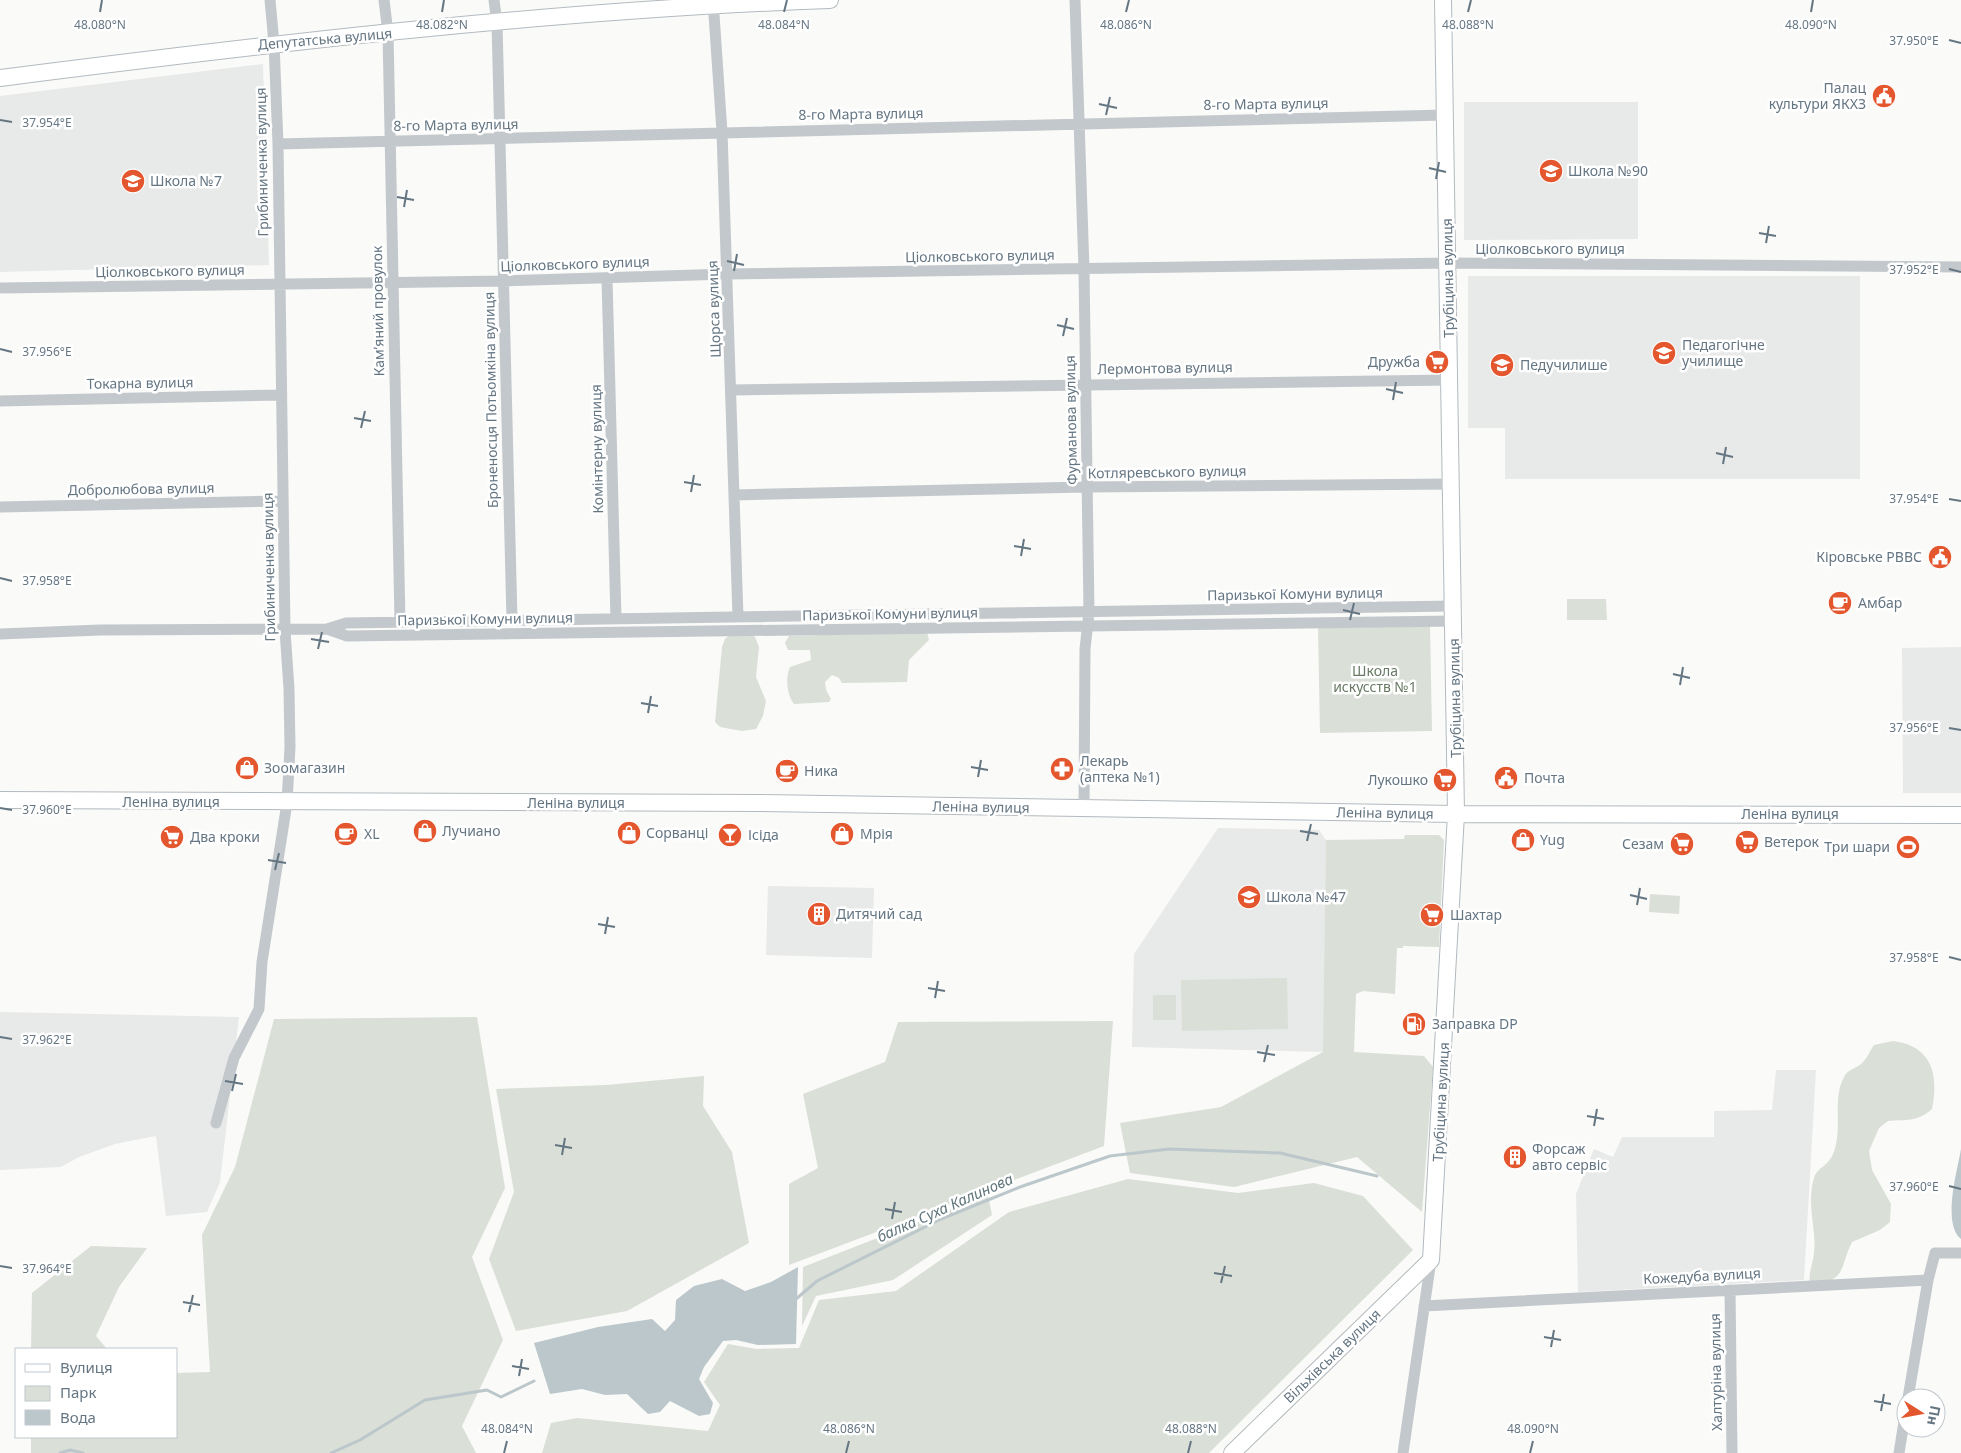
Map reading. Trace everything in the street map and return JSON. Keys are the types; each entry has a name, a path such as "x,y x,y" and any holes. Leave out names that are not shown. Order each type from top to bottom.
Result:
{"street":[{"name":"Грибиниченка вулиця","path":"216,1123 234,1058 258,1009 262,962 287,802 290,747 285,630 280,395 278,144 274,43 270,0"},
{"name":"Кам’яний провулок","path":"384,0 388,33 400,622"},
{"name":"Броненосця Потьомкіна вулиця","path":"494,0 497,23 512,620"},
{"name":"Депутатська вулиця","path":"0,78 274,43 497,23 602,7 713,2 830,0"},
{"name":"Фурманова вулиця","path":"1075,0 1081,124 1089,612 1084,809"},
{"name":"Трубіцина вулиця","path":"1403,1453 1431,1260 1456,814 1443,0"},
{"name":"Щорса вулиця","path":"713,2 722,132 728,274 738,617"},
{"name":"8-го Марта вулиця","path":"278,144 1445,115"},
{"name":"Ціолковського вулиця","path":"0,288 503,281 728,274 1448,264 1961,267"},
{"name":"Комінтерну вулиця","path":"607,278 616,619"},
{"name":"Лермонтова вулиця","path":"731,390 1450,380"},
{"name":"Токарна вулиця","path":"0,401 280,395"},
{"name":"Котляревського вулиця","path":"734,495 1087,487 1451,484"},
{"name":"Добролюбова вулиця","path":"0,507 283,501"},
{"name":"Паризької Комуни вулиця","path":"0,634 100,630 327,629 346,622 1089,612 1454,614"},
{"name":"Паризької Комуни вулиця","path":"327,629 348,636 1088,626 1454,614"},
{"name":"Леніна вулиця","path":"0,800 757,803 1456,814 1961,815"},
{"path":"1910,1388 1928,1280 1935,1253 1961,1254"},
{"name":"Вільхівська вулиця","path":"1232,1453 1431,1260"},
{"name":"Кожедуба вулиця","path":"1424,1306 1928,1280"},
{"name":"Халтуріна вулиця","path":"1730,1290 1732,1453"},
{"path":"1899,1453 1901,1438"}],"shaded area":[{"name":"Школа №7","path":"263,64 269,265 0,272 0,96"},
{"name":"Школа №90","path":"1464,102 1638,102 1638,239 1464,240"},
{"name":"Педагогічне училище","path":"1468,276 1860,276 1860,479 1505,479 1505,428 1468,428"},
{"path":"1961,647 1961,793 1903,793 1902,648"},
{"name":"Школа №47","path":"1218,828 1319,830 1326,840 1324,1052 1132,1047 1134,954"},
{"path":"768,886 874,888 872,958 766,955"},
{"path":"0,1012 239,1017 220,1182 207,1212 166,1216 156,1136 115,1144 79,1157 61,1167 0,1170"},
{"path":"1776,1070 1816,1070 1804,1280 1578,1292 1576,1194 1594,1149 1613,1157 1622,1137 1714,1137 1714,1111 1772,1110"}],"green space":[{"path":"1567,599 1606,599 1607,620 1567,620"},
{"name":"Школа искусств №1","path":"1430,626 1432,731 1320,733 1318,628"},
{"path":"927,632 929,640 909,660 907,682 842,683 839,678 832,675 825,682 826,690 831,699 829,702 794,704 788,691 788,671 790,667 811,660 810,650 788,650 785,643 789,636"},
{"path":"732,633 749,633 755,637 759,647 756,677 766,701 763,716 756,729 742,731 720,727 715,722 722,647 725,639"},
{"path":"1405,835 1439,835 1444,840 1439,947 1403,946 1403,948 1397,948 1395,994 1363,991 1356,994 1354,1052 1424,1056 1433,1067 1422,1212 1357,1157 1234,1187 1130,1173 1120,1123 1221,1107 1323,1052 1326,840 1404,839"},
{"path":"1650,894 1680,896 1679,914 1649,912"},
{"path":"1287,978 1288,1029 1182,1031 1181,980"},
{"path":"1153,995 1176,995 1176,1020 1153,1020"},
{"path":"477,1017 505,1188 472,1257 503,1340 462,1426 476,1453 31,1453 31,1438 178,1438 178,1373 210,1372 202,1235 235,1167 274,1019"},
{"path":"1113,1021 1104,1146 789,1265 789,1184 818,1168 803,1094 885,1062 898,1022"},
{"path":"1893,1041 1917,1049 1930,1064 1934,1084 1932,1109 1916,1118 1888,1121 1879,1128 1869,1151 1872,1170 1891,1204 1890,1222 1880,1230 1852,1242 1843,1266 1836,1277 1822,1282 1810,1283 1815,1244 1811,1208 1812,1188 1816,1174 1834,1152 1841,1085 1846,1074 1863,1062 1874,1045"},
{"path":"704,1076 703,1106 732,1152 749,1243 627,1311 516,1331 489,1259 514,1192 496,1089 606,1085"},
{"path":"1128,1179 1238,1193 1314,1183 1363,1196 1413,1250 1209,1453 542,1453 551,1423 577,1418 708,1431 720,1405 704,1382 728,1344 756,1349 799,1348 819,1300 896,1291 1009,1212"},
{"path":"988,1195 992,1215 893,1280 816,1296 802,1326 803,1267"},
{"path":"91,1246 147,1248 119,1287 96,1336 106,1348 31,1348 32,1293"}],"water":[{"path":"1961,1149 1961,1239 1955,1232 1952,1222 1952,1197"},
{"path":"798,1267 796,1344 758,1345 736,1340 723,1341 704,1367 699,1379 713,1403 710,1414 699,1416 670,1401 660,1412 648,1414 627,1394 605,1395 582,1389 550,1394 534,1343 598,1327 652,1319 665,1331 675,1320 676,1300 694,1286 722,1279 745,1291 771,1282"}],"waterway":[{"name":"балка Суха Калинова","path":"796,1299 817,1281 941,1219 1020,1187 1110,1156 1169,1149 1280,1153 1377,1176"},
{"name":"балка Суха Калинова","path":"331,1453 360,1440 425,1400 487,1390 501,1397 534,1381"},
{"name":"балка Суха Калинова","path":"60,1453 70,1450 83,1453"}],"place":[{"name":"Палац культури ЯКХЗ","path":"1884,96"},
{"name":"Школа №90","path":"1551,171"},
{"name":"Школа №7","path":"133,181"},
{"name":"Педагогічне училище","path":"1664,353"},
{"name":"Дружба","path":"1437,362"},
{"name":"Педучилише","path":"1502,365"},
{"name":"Кіровське РВВС","path":"1940,557"},
{"name":"Амбар","path":"1840,603"},
{"name":"Зоомагазин","path":"247,768"},
{"name":"Лекарь (аптека №1)","path":"1062,769"},
{"name":"Ника","path":"787,771"},
{"name":"Почта","path":"1506,778"},
{"name":"Лукошко","path":"1445,780"},
{"name":"Лучиано","path":"425,831"},
{"name":"Сорванці","path":"629,833"},
{"name":"XL","path":"346,834"},
{"name":"Мрія","path":"842,834"},
{"name":"Ісіда","path":"730,835"},
{"name":"Два кроки","path":"172,837"},
{"name":"Yug","path":"1523,840"},
{"name":"Ветерок","path":"1747,842"},
{"name":"Сезам","path":"1682,844"},
{"name":"Три шари","path":"1908,847"},
{"name":"Школа №47","path":"1249,897"},
{"name":"Дитячий сад","path":"819,914"},
{"name":"Шахтар","path":"1432,915"},
{"name":"Заправка DP","path":"1414,1024"},
{"name":"Форсаж авто сервіс","path":"1515,1157"}]}
